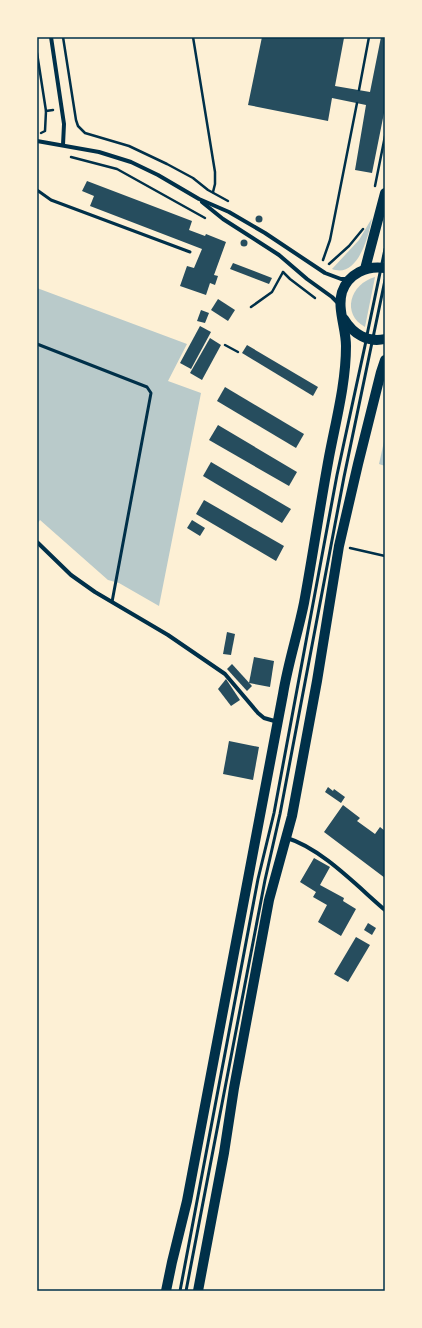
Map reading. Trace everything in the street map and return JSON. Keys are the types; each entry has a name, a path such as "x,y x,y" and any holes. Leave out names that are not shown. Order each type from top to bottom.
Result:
{"main road":[{"path":"364,269 385,193"},
{"path":"166,1291 187,1201 283,692 303,606 317,534 323,491 342,393 346,344 341,310 343,292 354,275 364,269 383,267"},
{"path":"341,310 349,326 360,336 369,339 385,339"},
{"path":"198,1291 224,1153 235,1080 269,900 287,838 317,681 341,539 358,464 385,360"}],"street":[{"path":"51,37 64,124 63,145"},
{"path":"37,141 99,152 131,162 158,175 199,199 229,212 254,226 325,273 340,279 350,279"},
{"path":"199,199 223,219 249,234 279,255 306,279 332,297 341,310"},
{"path":"37,542 72,575 95,592 168,635 225,674 258,713 264,718 278,722"},
{"path":"287,838 298,842 322,856 385,910"}],"lane":[{"path":"37,190 51,200 190,252"},
{"path":"186,1291 265,880 280,814 344,477 383,267 385,249"},
{"path":"180,1291 258,879 274,813 336,483 369,339 385,280"},
{"path":"37,344 147,387 151,393 112,602"}],"path":[{"path":"63,37 76,120 80,129 85,133 129,146 167,164 193,178 222,197"},
{"path":"193,37 215,172 213,192"},
{"path":"359,90 369,37"},
{"path":"37,53 46,111 45,131 37,135"},
{"path":"323,260 330,240 357,103"},
{"path":"46,111 54,110"},
{"path":"374,191 385,136"},
{"path":"66,156 117,169 201,215"},
{"path":"330,265 349,246 364,227"},
{"path":"251,306 272,292 283,272"},
{"path":"225,345 238,352"},
{"path":"346,548 385,556"}],"shaded area":[{"path":"372,218 365,244 361,254 355,262 349,268 341,270 332,269 359,240"},
{"path":"375,277 365,327 353,315 351,307 352,300 355,292 360,286 366,281"},
{"path":"37,288 187,344 168,381 201,393 159,606 119,583 108,580 40,520 37,524"},
{"path":"385,437 385,466 379,464"}],"building":[{"path":"262,37 344,38 335,86 370,92 381,37 385,37 385,108 372,173 355,170 366,105 332,98 328,121 248,105"},
{"path":"87,181 192,221 189,230 205,236 206,234 226,242 214,275 218,276 215,285 210,283 206,295 180,286 187,266 194,268 202,249 90,206 94,196 82,191"},
{"path":"259,216 262,219 259,222 256,219"},
{"path":"244,240 247,243 244,246 241,243"},
{"path":"233,263 272,278 269,284 230,269"},
{"path":"218,299 235,310 228,321 211,310"},
{"path":"201,310 209,313 205,323 197,321"},
{"path":"200,326 211,332 191,369 180,363"},
{"path":"210,338 221,345 202,380 190,373"},
{"path":"247,345 318,387 313,396 242,353"},
{"path":"225,387 304,434 296,448 217,401"},
{"path":"218,425 297,472 289,486 209,440"},
{"path":"211,462 291,509 282,523 203,476"},
{"path":"204,500 284,546 276,561 196,514"},
{"path":"192,520 205,528 200,536 187,528"},
{"path":"227,632 235,634 231,655 223,654"},
{"path":"254,657 274,661 270,687 249,683"},
{"path":"232,664 252,686 247,691 227,669"},
{"path":"226,679 240,700 231,706 218,689"},
{"path":"229,741 259,747 253,780 223,774"},
{"path":"328,787 333,791 334,789 345,797 341,803 325,792"},
{"path":"343,805 360,818 357,821 375,834 380,827 385,831 385,878 324,832"},
{"path":"314,858 330,867 320,885 344,898 343,901 356,909 341,936 318,922 327,905 313,897 316,892 300,882"},
{"path":"368,923 376,928 372,935 364,930"},
{"path":"356,937 370,945 348,982 334,974"}]}
